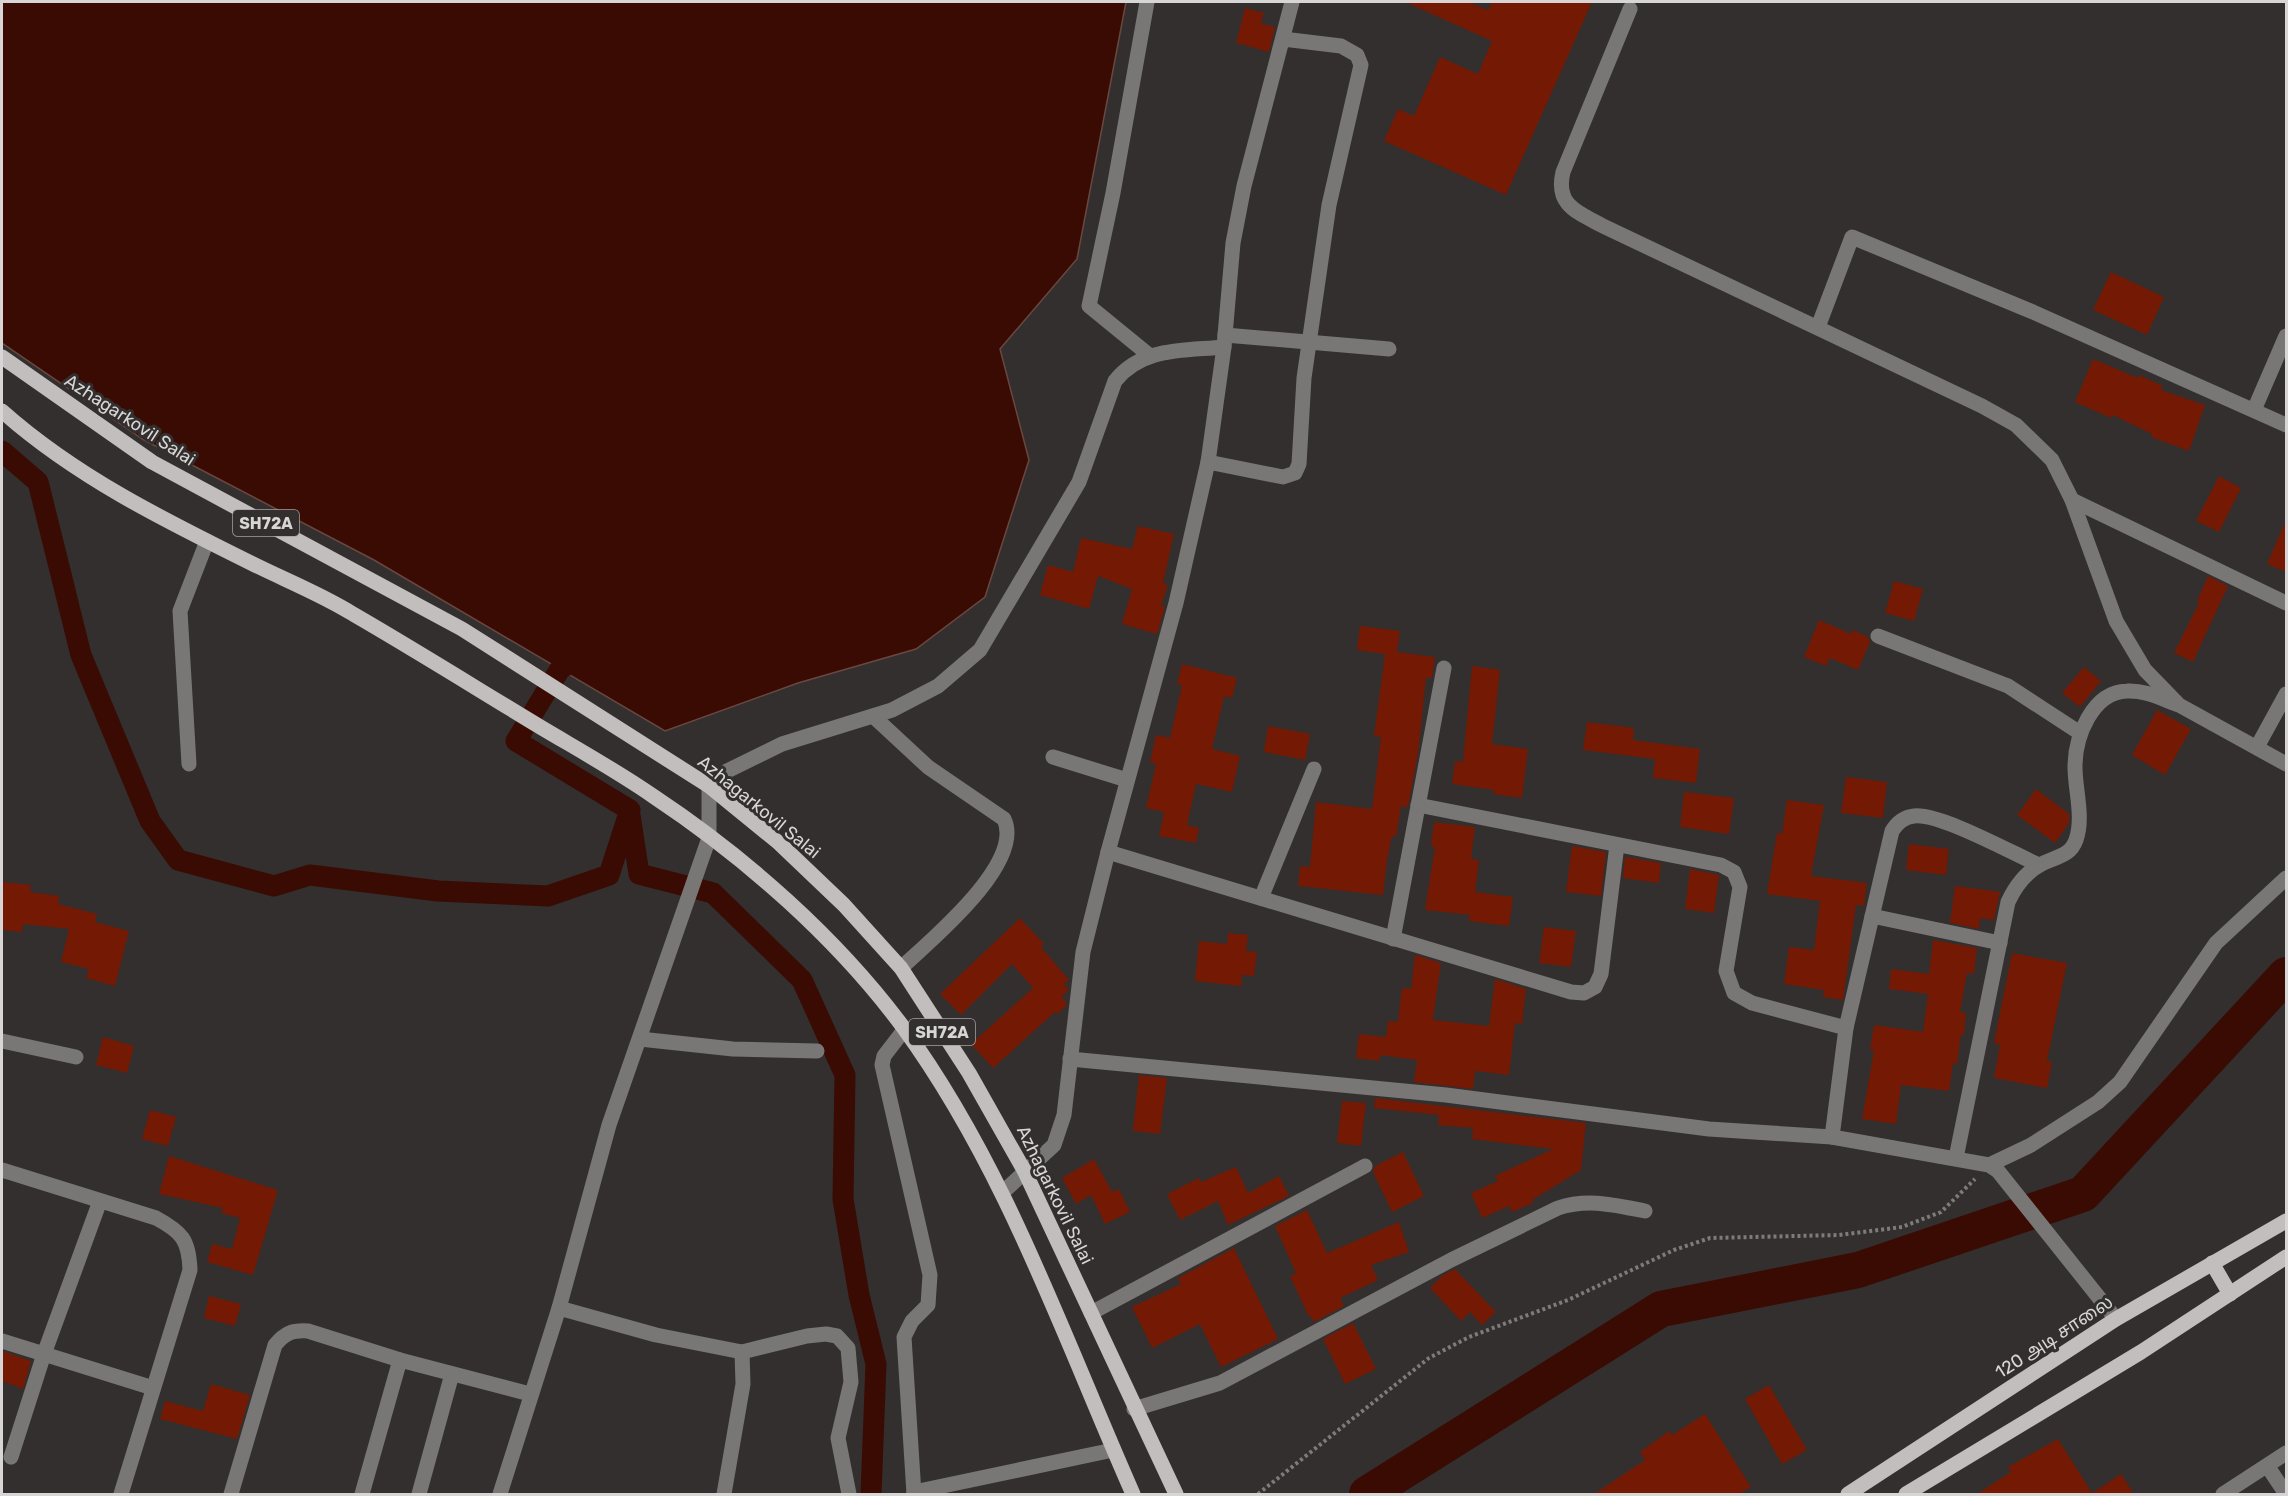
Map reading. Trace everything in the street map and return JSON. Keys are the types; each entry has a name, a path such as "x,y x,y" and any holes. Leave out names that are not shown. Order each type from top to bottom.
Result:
{"main road":[{"name":"Azhagarkovil Salai","path":"2,357 152,462 462,629 709,786 778,843 844,906 901,968 969,1073 1025,1172 1134,1409 1176,1494"},
{"name":"SH72A","path":"2,411 36,441 101,484 207,541 348,610 655,796 776,890 834,945 904,1030 962,1121 1002,1193 1132,1494"},
{"name":"120 அடி சாலை","path":"1848,1494 2116,1319 2286,1221"},
{"path":"1906,1494 2141,1352 2286,1257"},
{"path":"2212,1263 2230,1294"}],"street":[{"path":"1147,2 1113,193 1089,306 1149,355"},
{"path":"1002,1193 1054,1145 1064,1115 1083,952 1176,603 1208,462 1225,341 1233,243 1244,186 1292,2"},
{"path":"1630,9 1563,172 1560,185 1563,199 1575,212 1603,226 1818,327 2016,425 2052,460 2072,500 2116,621 2145,670 2179,705"},
{"path":"1208,462 1283,477 1295,473 1299,464 1301,404 1329,206 1361,65 1357,55 1341,46 1283,39"},
{"path":"1818,327 1852,237 2033,312 2286,425"},
{"path":"2254,410 2286,336"},
{"path":"500,1494 559,1308 609,1125 710,838 709,786 727,771 782,744 892,710 938,686 980,650 1079,482 1115,381 1135,361 1149,355 1225,341 1310,342 1389,349"},
{"path":"2072,500 2286,603"},
{"path":"189,764 180,611 207,541"},
{"path":"1878,636 2008,686 2080,734"},
{"path":"1393,939 1444,668"},
{"path":"1956,1158 2008,902 2015,886 2039,865 2067,854 2075,842 2079,826 2075,765 2080,734 2089,716 2104,699 2125,691 2142,692 2179,705 2286,764"},
{"path":"2257,747 2286,694"},
{"path":"873,716 928,767 1004,819 1009,829 1007,845 970,902 901,968"},
{"path":"1053,757 1128,780"},
{"path":"1261,898 1314,769"},
{"path":"1418,805 1721,865 1734,872 1740,887 1726,971 1734,993 1752,1003 1846,1028"},
{"path":"1832,1137 1846,1028 1892,831 1898,822 1914,816 1935,818 2039,865"},
{"path":"1108,852 1571,992 1584,993 1595,987 1601,974 1617,845"},
{"path":"1994,1168 2098,1102 2120,1082 2217,943 2286,878"},
{"path":"1872,916 2000,943"},
{"path":"904,1030 884,1056 882,1065 930,1275 928,1305 912,1321 904,1337 914,1493 1113,1450"},
{"path":"640,1039 733,1049 817,1051"},
{"path":"2,1041 76,1057"},
{"path":"1070,1059 1446,1095 1709,1128 1832,1137 1956,1158 1994,1168 2116,1319"},
{"path":"1091,1313 1365,1166"},
{"path":"2,1170 156,1218 177,1229 189,1250 190,1270 121,1494"},
{"path":"11,1456 44,1354 100,1201"},
{"path":"1134,1409 1220,1383 1451,1260 1558,1208 1575,1202 1598,1202 1644,1211"},
{"path":"559,1308 656,1335 742,1352 807,1336 826,1334 837,1336 848,1348 850,1382 838,1438 849,1494"},
{"path":"231,1494 274,1345 285,1334 295,1330 308,1331 400,1360 530,1394"},
{"path":"2,1341 153,1388"},
{"path":"724,1494 743,1384 742,1352"},
{"path":"362,1494 400,1360"},
{"path":"419,1494 452,1374"},
{"path":"2223,1494 2268,1467 2286,1453"},
{"path":"2268,1467 2286,1494"}],"path":[{"path":"1258,1494 1429,1358 1469,1337 1568,1300 1674,1251 1710,1238 1839,1235 1902,1227 1941,1212 1994,1168"}],"shaded area":[{"path":"2,2 1126,2 1077,259 1000,349 1029,460 985,597 916,649 798,683 665,731 374,560 144,440 2,343"}],"building":[{"path":"1405,2 1468,2 1488,10 1492,2 1592,2 1506,195 1384,141 1398,109 1414,116 1440,57 1478,74 1492,41"},
{"path":"1245,8 1264,13 1261,23 1275,27 1269,52 1236,43"},
{"path":"2111,272 2164,297 2147,335 2093,310"},
{"path":"2093,359 2138,378 2139,375 2163,386 2161,390 2205,405 2189,451 2151,437 2152,434 2113,415 2111,418 2075,402"},
{"path":"2219,476 2241,488 2219,532 2196,521"},
{"path":"2286,520 2286,572 2267,564"},
{"path":"1138,526 1174,534 1163,583 1168,585 1161,605 1165,607 1157,634 1122,624 1132,589 1098,576 1089,609 1040,595 1048,565 1073,572 1081,538 1132,549"},
{"path":"2208,576 2228,586 2193,662 2174,653 2199,603 2197,601"},
{"path":"1894,581 1923,589 1914,621 1885,613"},
{"path":"1819,620 1851,634 1853,630 1868,637 1870,642 1858,670 1830,658 1826,666 1804,657"},
{"path":"1360,626 1400,631 1397,652 1435,657 1432,678 1426,678 1418,753 1408,807 1401,806 1396,837 1392,836 1383,895 1298,886 1300,866 1310,867 1316,802 1372,809 1381,737 1374,736 1385,654 1357,650"},
{"path":"1182,664 1237,678 1232,698 1224,696 1212,749 1240,756 1232,792 1196,784 1187,825 1199,828 1196,843 1159,836 1164,812 1146,808 1156,764 1150,762 1156,735 1170,738 1182,685 1177,684"},
{"path":"1472,666 1500,670 1492,744 1528,749 1522,798 1493,794 1494,790 1452,784 1455,761 1463,762"},
{"path":"2084,667 2101,681 2080,707 2062,693"},
{"path":"2157,710 2191,729 2165,775 2132,755"},
{"path":"1587,722 1634,728 1633,740 1700,749 1696,783 1653,778 1655,759 1583,750"},
{"path":"1268,726 1310,734 1305,760 1264,752"},
{"path":"1846,777 1887,782 1883,818 1841,813"},
{"path":"2036,789 2069,814 2069,823 2055,843 2017,815"},
{"path":"1684,792 1734,798 1729,834 1680,827"},
{"path":"1787,800 1824,805 1811,876 1867,883 1864,906 1856,905 1843,1000 1823,997 1824,990 1784,984 1789,947 1814,950 1820,901 1767,894 1777,833 1782,834"},
{"path":"1434,822 1475,827 1471,859 1479,860 1475,892 1513,897 1509,926 1469,921 1470,915 1425,910 1435,847 1431,846"},
{"path":"1909,844 1949,849 1946,875 1906,870"},
{"path":"1572,846 1606,852 1601,896 1566,892"},
{"path":"1625,857 1661,863 1659,883 1623,878"},
{"path":"1690,869 1719,875 1714,913 1685,909"},
{"path":"2,882 31,885 30,892 59,896 58,904 97,914 95,922 129,931 115,986 86,978 89,969 61,962 69,929 23,924 22,932 2,930"},
{"path":"1955,886 2000,892 1994,920 1980,918 1979,929 1950,923"},
{"path":"1020,918 1044,944 1041,947 1069,980 1064,984 1069,990 1062,996 1067,1005 1057,1014 1055,1012 993,1068 971,1044 1033,988 1012,964 961,1015 940,994"},
{"path":"1544,927 1576,931 1571,967 1539,963"},
{"path":"1228,933 1248,935 1246,951 1257,952 1254,976 1242,975 1241,986 1195,981 1199,941 1227,944"},
{"path":"1933,940 1977,948 1974,974 1967,973 1960,1012 1966,1013 1964,1035 1961,1034 1957,1064 1953,1063 1949,1091 1901,1085 1896,1124 1862,1119 1874,1050 1870,1050 1874,1025 1923,1032 1928,994 1889,989 1891,969 1929,974"},
{"path":"2012,953 2067,963 2047,1061 2052,1062 2047,1088 1994,1078 2000,1045 1994,1043"},
{"path":"1415,955 1441,963 1433,1020 1489,1026 1495,979 1526,989 1522,1024 1515,1023 1509,1075 1475,1071 1473,1089 1414,1082 1417,1060 1380,1055 1379,1061 1356,1058 1359,1034 1386,1037 1388,1021 1398,1022 1402,988 1411,989"},
{"path":"103,1037 134,1046 127,1073 96,1065"},
{"path":"1139,1075 1167,1078 1160,1134 1133,1131"},
{"path":"1375,1098 1586,1123 1581,1170 1532,1200 1533,1203 1512,1212 1509,1206 1482,1218 1471,1193 1498,1181 1495,1176 1553,1149 1472,1139 1473,1128 1438,1125 1439,1115 1374,1108"},
{"path":"1342,1101 1366,1103 1361,1146 1337,1143"},
{"path":"150,1110 176,1117 168,1146 142,1139"},
{"path":"1403,1152 1424,1196 1392,1212 1373,1172 1375,1166"},
{"path":"169,1156 278,1190 253,1275 207,1262 212,1244 232,1249 240,1218 221,1213 223,1208 159,1194"},
{"path":"1094,1159 1112,1192 1119,1189 1130,1212 1105,1224 1091,1195 1076,1204 1062,1178"},
{"path":"1236,1167 1248,1193 1279,1176 1289,1196 1228,1225 1218,1201 1180,1220 1167,1194 1199,1178 1201,1182"},
{"path":"1307,1210 1327,1253 1399,1222 1409,1252 1371,1265 1378,1280 1340,1298 1344,1306 1314,1322 1311,1316 1309,1317 1290,1276 1296,1273 1275,1226"},
{"path":"1234,1248 1278,1339 1221,1367 1200,1324 1152,1348 1132,1307 1181,1284 1178,1278"},
{"path":"1455,1269 1496,1312 1482,1325 1470,1312 1461,1321 1430,1288 1443,1275"},
{"path":"209,1296 241,1304 235,1326 204,1318"},
{"path":"1353,1323 1376,1369 1345,1384 1323,1339"},
{"path":"2,1351 31,1361 23,1389 2,1381"},
{"path":"211,1384 250,1395 237,1439 160,1419 165,1401 203,1411"},
{"path":"1769,1385 1807,1450 1782,1464 1745,1399"},
{"path":"1705,1414 1751,1487 1739,1494 1594,1494 1645,1460 1640,1452 1669,1431 1672,1435"},
{"path":"2058,1439 2092,1493 2121,1474 2134,1494 1977,1494 2011,1472 2008,1467"}],"waterway":[{"path":"2,451 38,482 81,655 150,821 178,860 274,886 310,875 438,891 548,896 609,875 630,810 516,741 560,669 584,655"},
{"path":"630,815 639,874 713,893 802,980 845,1075 843,1199 859,1295 876,1364 871,1494"},
{"path":"1367,1494 1661,1309 1858,1270 2083,1194 2286,975"}]}
